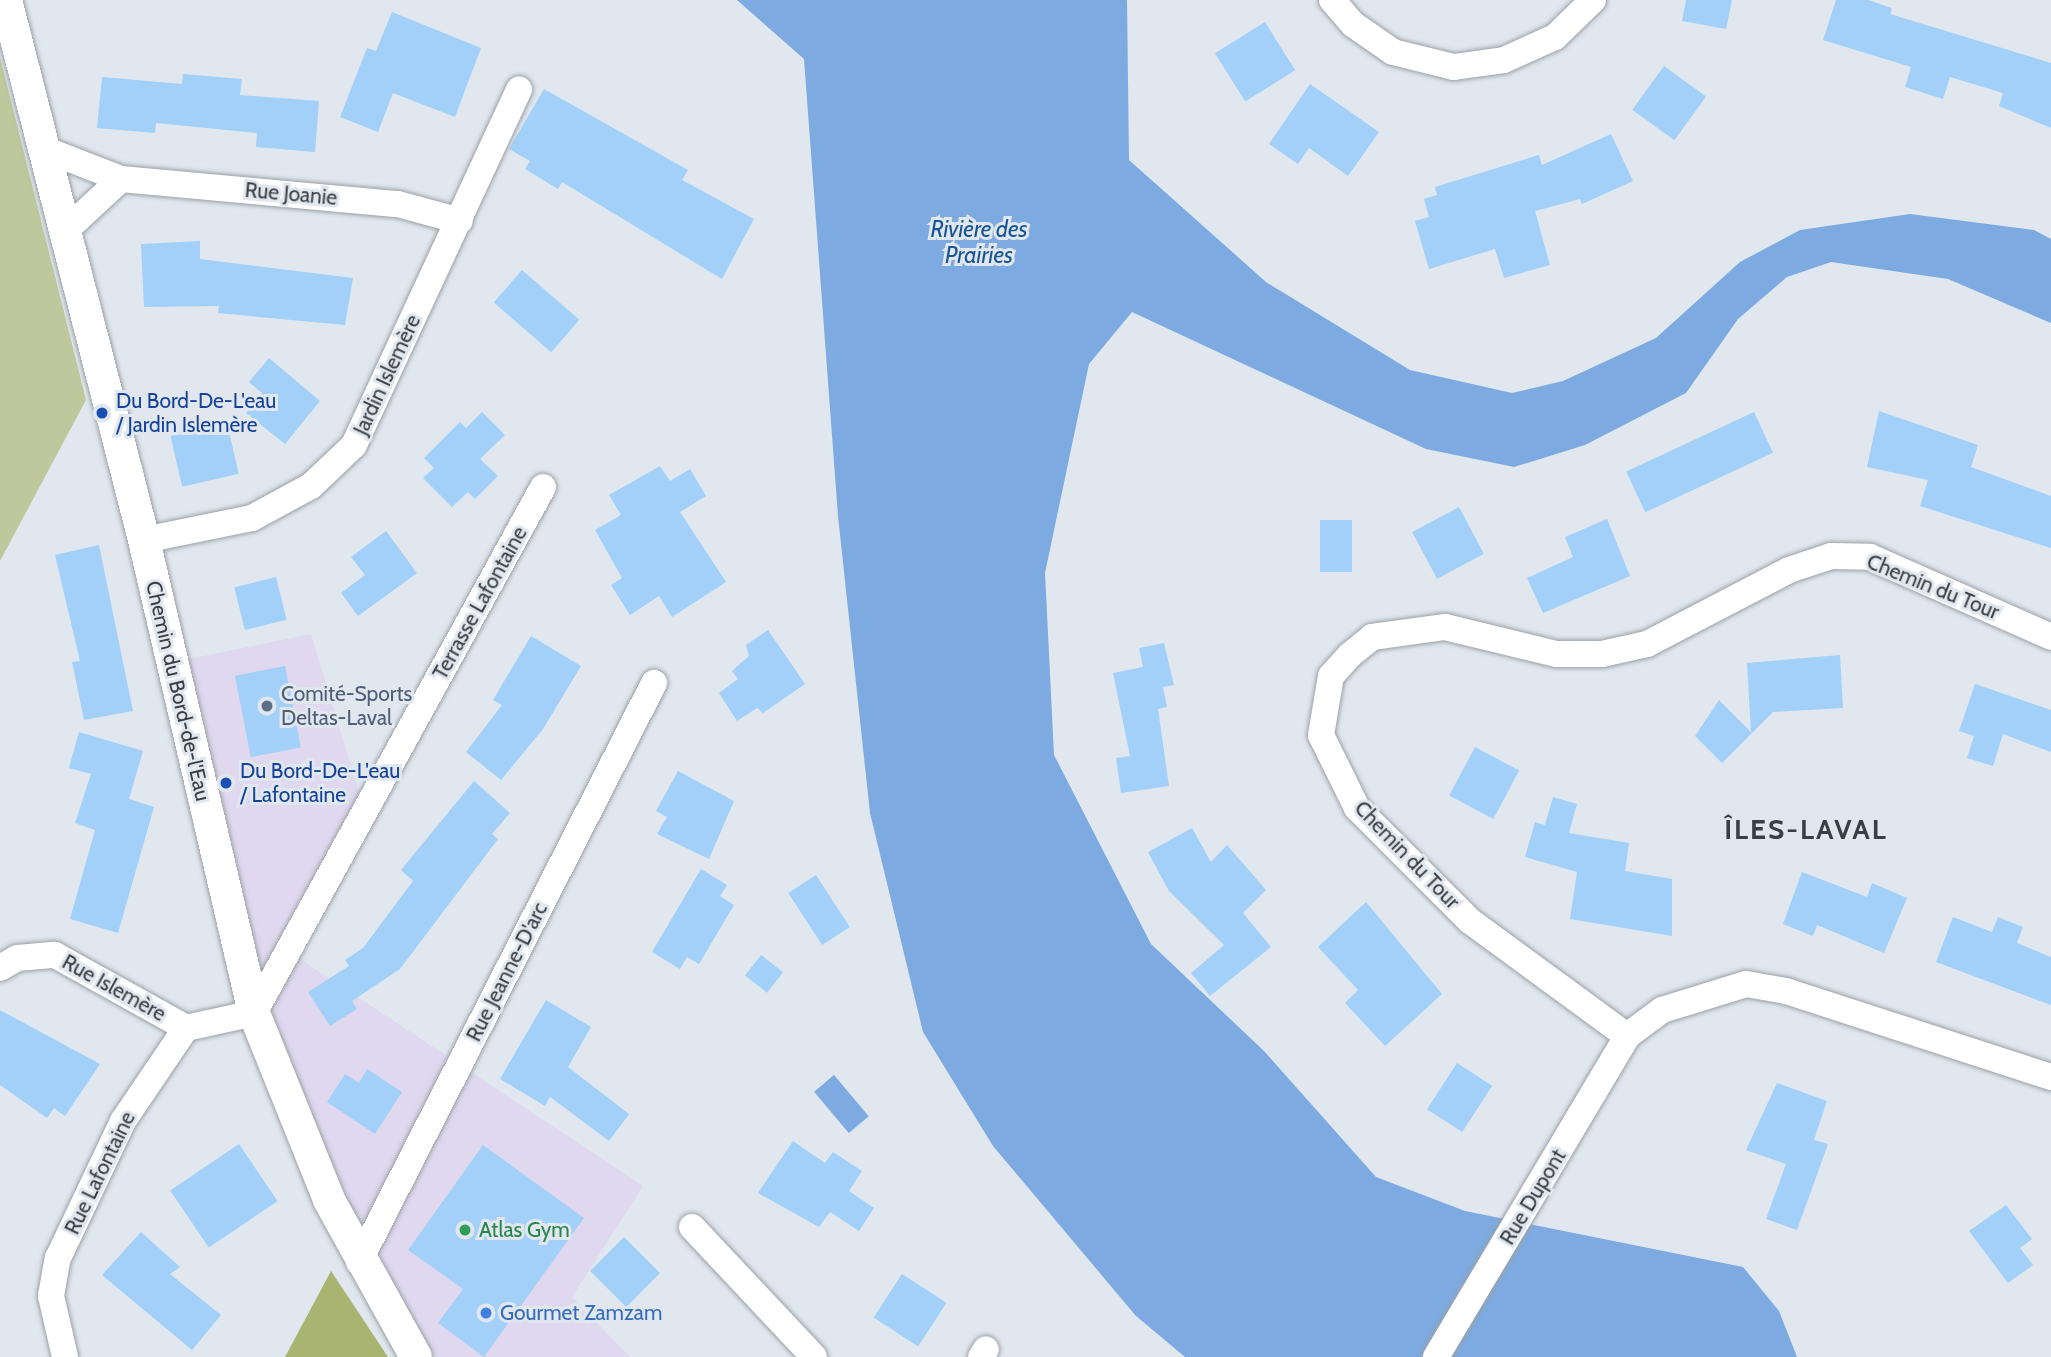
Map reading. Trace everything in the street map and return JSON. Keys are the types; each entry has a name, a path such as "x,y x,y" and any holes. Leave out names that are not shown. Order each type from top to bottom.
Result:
{"street":[{"name":"Chemin du Bord-de-l'Eau","path":"6,0 144,540 254,1013 359,1262 416,1357"},
{"path":"1332,0 1354,25 1393,52 1454,66 1504,60 1555,37 1593,0"},
{"name":"Jardin Islemère","path":"144,540 252,518 311,486 354,444 519,89"},
{"name":"Rue Joanie","path":"44,149 121,179 398,204 460,220"},
{"path":"65,230 121,179"},
{"name":"Terrasse Lafontaine","path":"254,1013 543,487"},
{"name":"Chemin du Tour","path":"1627,1036 1470,921 1357,807 1321,735 1331,676 1350,655 1372,637 1445,627 1557,654 1602,654 1647,644 1789,570 1831,556 1870,557 2051,637"},
{"name":"Rue Jeanne-D'arc","path":"359,1262 654,682"},
{"name":"Rue Islemère","path":"0,968 18,957 55,955 187,1028"},
{"path":"1627,1036 1662,1010 1746,984 1786,991 2051,1077"},
{"path":"187,1028 254,1013"},
{"name":"Rue Lafontaine","path":"65,1357 51,1296 58,1258 123,1121 187,1028"},
{"name":"Rue Dupont","path":"1436,1357 1627,1036"},
{"path":"692,1227 814,1357"}],"shaded area":[{"path":"311,634 365,812 294,955 643,1186 572,1297 630,1357 416,1357 254,1013 175,662"}],"green space":[{"path":"0,57 86,400 0,561"},
{"path":"331,1271 388,1357 285,1357"}],"water":[{"name":"Rivière des Prairies","path":"737,0 1127,0 1129,160 1266,282 1410,370 1512,393 1563,381 1656,338 1740,262 1800,230 1910,214 2034,230 2051,239 2051,323 1948,279 1831,262 1787,277 1738,319 1686,393 1585,445 1514,467 1426,449 1132,312 1089,364 1045,573 1054,755 1151,944 1264,1051 1376,1177 1465,1211 1743,1267 1779,1311 1797,1357 1185,1357 1136,1316 993,1146 923,1032 870,813 838,516 804,59"},
{"path":"834,1075 869,1116 849,1133 814,1092"}],"building":[{"path":"1686,0 1732,0 1726,29 1682,21"},
{"path":"1836,0 1868,0 1892,8 1890,14 2051,63 2051,128 1999,106 2003,93 1950,77 1943,99 1905,87 1911,67 1823,40"},
{"path":"392,12 481,48 455,117 393,93 378,132 340,117 367,48 376,51"},
{"path":"1265,22 1295,70 1245,102 1215,53"},
{"path":"1664,66 1706,97 1674,140 1632,110"},
{"path":"183,74 242,79 240,95 319,101 315,152 256,147 257,133 156,123 155,133 97,128 102,77 182,84"},
{"path":"1310,84 1379,132 1348,176 1309,148 1298,164 1269,144"},
{"path":"544,89 688,170 682,180 754,219 722,279 562,182 558,189 525,169 530,161 509,149"},
{"path":"1611,134 1633,181 1582,204 1580,199 1535,211 1550,265 1504,278 1495,249 1429,269 1415,221 1429,217 1424,199 1437,195 1435,187 1539,155 1542,165"},
{"path":"200,241 200,259 353,278 345,325 218,313 219,306 144,307 141,244"},
{"path":"522,270 579,320 551,352 494,302"},
{"path":"269,358 320,401 285,444 246,413 262,393 249,382"},
{"path":"1879,411 1978,445 1971,467 2051,496 2051,548 1920,506 1928,480 1867,467"},
{"path":"482,412 505,435 480,459 498,476 475,499 468,492 452,507 423,478 434,468 424,458 460,422 466,428"},
{"path":"1754,412 1773,453 1645,512 1626,472"},
{"path":"227,423 239,474 182,487 170,436"},
{"path":"660,466 670,481 690,469 706,496 680,512 726,582 672,617 659,596 630,615 611,585 622,578 595,530 621,515 609,495"},
{"path":"1459,507 1484,554 1437,579 1412,532"},
{"path":"1607,519 1630,576 1543,613 1527,578 1573,557 1565,537"},
{"path":"1320,520 1352,520 1352,572 1320,572"},
{"path":"386,531 417,573 358,616 341,593 365,575 351,557"},
{"path":"99,545 133,711 84,720 72,662 80,661 55,555"},
{"path":"276,577 287,620 245,630 234,587"},
{"path":"768,630 805,684 763,713 757,708 737,721 719,693 738,679 732,671 749,656 746,645"},
{"path":"531,636 581,666 543,729 501,780 466,752 502,705 493,700"},
{"path":"1164,643 1174,685 1163,687 1167,707 1158,709 1169,786 1121,793 1116,758 1130,756 1113,673 1143,667 1139,648"},
{"path":"1840,655 1843,708 1773,712 1722,763 1695,736 1719,700 1751,732 1747,663"},
{"path":"285,666 301,747 251,757 235,676"},
{"path":"1975,684 2051,710 2051,752 2003,734 1993,766 1967,758 1974,736 1959,731"},
{"path":"79,732 143,751 129,799 154,807 118,933 70,919 95,830 75,823 91,774 69,768"},
{"path":"1475,747 1519,770 1493,819 1449,796"},
{"path":"678,771 734,801 709,859 657,834 667,817 656,811"},
{"path":"474,781 510,813 492,834 498,839 400,969 352,1001 357,1009 330,1026 308,992 349,966 345,960 363,948 413,881 401,870"},
{"path":"1553,797 1577,804 1569,833 1629,843 1625,871 1672,879 1672,936 1570,919 1577,872 1525,857 1535,822 1545,825"},
{"path":"1192,828 1211,862 1227,845 1266,890 1243,913 1271,947 1210,996 1191,973 1224,945 1169,891 1148,852"},
{"path":"701,869 727,885 720,896 734,905 699,964 687,957 680,969 652,952"},
{"path":"1802,872 1867,897 1872,883 1907,898 1884,953 1817,925 1813,936 1783,924"},
{"path":"816,875 850,927 822,945 788,893"},
{"path":"1366,902 1442,994 1385,1046 1345,1003 1358,990 1318,947"},
{"path":"1953,917 1992,932 1998,917 2023,927 2017,943 2051,957 2051,1005 1936,962"},
{"path":"761,955 783,972 767,993 745,975"},
{"path":"546,1000 591,1027 568,1067 629,1114 609,1141 550,1097 545,1106 500,1079"},
{"path":"0,1010 100,1064 65,1116 54,1108 47,1118 0,1085"},
{"path":"1457,1063 1492,1086 1462,1132 1427,1109"},
{"path":"367,1069 402,1092 375,1134 327,1102 345,1074 359,1083"},
{"path":"1777,1083 1827,1101 1814,1140 1828,1144 1797,1230 1766,1219 1786,1164 1746,1150"},
{"path":"793,1141 825,1163 833,1152 862,1171 849,1191 874,1208 859,1231 830,1212 819,1227 758,1193"},
{"path":"239,1144 278,1201 209,1248 170,1190"},
{"path":"483,1145 584,1218 484,1357 438,1323 463,1289 408,1250"},
{"path":"2006,1205 2032,1239 2020,1248 2033,1265 2008,1283 1969,1231"},
{"path":"141,1232 180,1267 170,1274 221,1315 192,1350 102,1275"},
{"path":"624,1237 660,1273 626,1307 590,1271"},
{"path":"902,1274 946,1303 918,1346 874,1318"}],"place":[{"name":"Du Bord-De-L'eau / Jardin Islemère","path":"102,413"},
{"name":"Comité-Sports Deltas-Laval","path":"267,706"},
{"name":"Du Bord-De-L'eau / Lafontaine","path":"226,783"},
{"name":"Atlas Gym","path":"465,1230"},
{"name":"Gourmet Zamzam","path":"486,1313"}],"district":[{"name":"ÎLES-LAVAL","path":"1806,829"}]}
